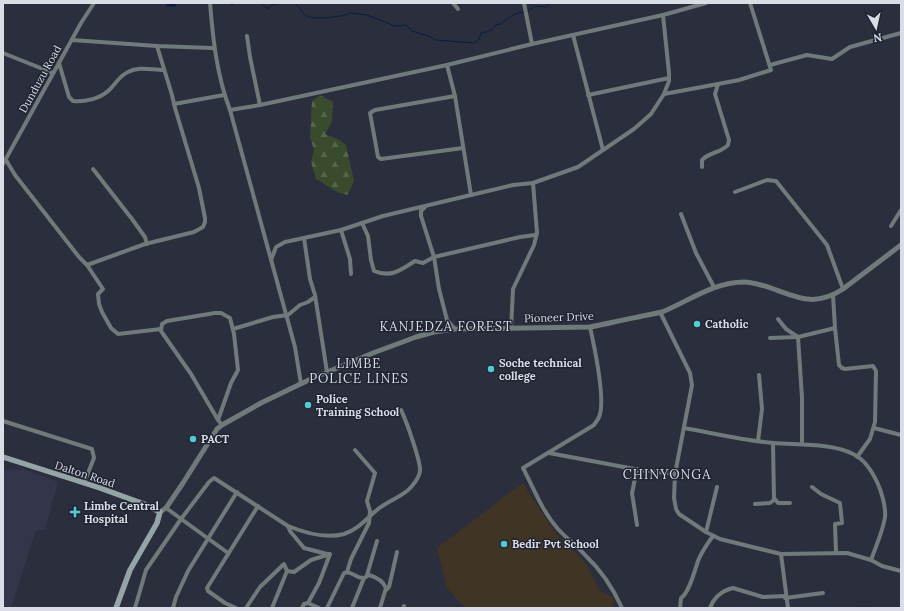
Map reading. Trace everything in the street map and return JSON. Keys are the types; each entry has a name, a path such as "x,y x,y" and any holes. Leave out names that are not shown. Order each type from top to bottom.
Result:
{"main road":[{"name":"Dalton Road","path":"3,458 84,483 163,510"},
{"path":"116,608 130,570 163,510"}],"street":[{"name":"Dunduzu Road","path":"4,162 81,23 94,3"},
{"path":"210,3 214,49 224,95 230,110 295,347 300,384"},
{"path":"453,3 458,9"},
{"path":"524,3 532,44"},
{"path":"230,110 447,65 532,44 663,15 706,3"},
{"path":"664,94 739,80 772,70 750,3"},
{"path":"271,260 276,247 281,244 341,230 383,216 513,185 533,183 573,170 642,122 651,114 664,94 669,78 663,15"},
{"path":"770,65 807,55 832,59 850,47 901,33"},
{"path":"573,35 603,150"},
{"path":"247,36 260,105"},
{"path":"72,40 214,49"},
{"path":"86,265 147,244 194,232 202,227 205,222 206,218 199,188 157,46"},
{"path":"3,53 53,73"},
{"path":"59,63 69,96 73,101 79,102 99,97 108,91 128,72 140,68 164,70"},
{"path":"447,65 455,96 462,148 471,195"},
{"path":"588,95 669,78"},
{"path":"702,167 702,160 705,157 724,149 728,145 729,140 715,94 718,84"},
{"path":"174,104 224,95"},
{"path":"455,96 375,110 370,114 378,157 381,159 462,148"},
{"path":"4,162 86,265 103,289 98,294 99,304 111,328 118,334 161,328"},
{"path":"93,169 132,219 147,244"},
{"path":"735,192 767,180 776,181 827,245 843,289"},
{"path":"512,329 513,289 534,245 537,233 533,183"},
{"path":"425,207 421,216 434,258 439,289 447,320 455,329"},
{"path":"891,226 901,210"},
{"path":"681,214 696,253 714,287"},
{"path":"362,223 368,236 370,258 375,271 387,274 399,272 414,261 423,263 434,258 534,235 537,233"},
{"path":"341,230 350,259 351,274"},
{"path":"304,238 310,278 316,297 327,372"},
{"name":"Pioneer Drive","path":"163,510 187,478 213,434 222,425 261,403 300,384 372,353 416,337 455,329 590,327 660,312 714,287 727,283 747,282 762,285 809,300 826,298 833,296 843,289 901,245"},
{"path":"833,296 838,362 842,368 870,366 875,368 874,428 870,439 857,457"},
{"path":"232,329 286,314 288,315 300,305 316,297"},
{"path":"660,312 691,379 690,397 675,474 674,488 676,509 679,514 706,532 720,539 781,554 846,553 901,571"},
{"path":"161,328 162,324 168,321 221,313 230,318 234,334 238,370 231,384 218,420"},
{"path":"778,320 786,329 798,337"},
{"path":"590,327 595,347 599,378 601,401 599,417 594,425 523,468 544,510 558,529 601,573 615,592 622,608"},
{"path":"161,328 222,425"},
{"path":"770,338 798,337 835,328"},
{"path":"798,337 802,398 802,444"},
{"path":"758,441 762,409 760,374"},
{"path":"136,608 146,570 181,519 212,478 216,478 288,526 298,530 327,536 344,534 360,527 378,509 407,491 415,482 420,471 418,458 401,410"},
{"path":"3,421 92,449 94,458 84,483"},
{"path":"684,428 773,443 830,447 852,453 876,480 882,492 885,507 883,526 871,560"},
{"path":"874,428 901,435"},
{"path":"773,443 774,498 778,503 790,503"},
{"path":"347,572 350,559 369,523 370,511 367,501 375,473 355,450"},
{"path":"548,452 637,469 675,474"},
{"path":"637,469 632,493 637,525"},
{"path":"706,532 717,487"},
{"path":"812,487 820,494 840,503 842,524 835,524 836,553"},
{"path":"173,608 176,597 188,571 236,492"},
{"path":"755,504 770,503 774,498"},
{"path":"236,608 225,603 207,589 217,570 258,506"},
{"path":"163,510 181,519 228,553"},
{"path":"288,526 290,531 304,548 330,554 319,583 308,603 304,604 302,608"},
{"path":"680,608 681,598 686,594 701,554 713,536"},
{"path":"352,608 377,541"},
{"path":"380,608 386,590 390,587 397,552"},
{"path":"288,571 294,572 311,560 327,554"},
{"path":"781,554 785,597 788,608"},
{"path":"246,608 260,587 284,564 288,571"},
{"path":"272,608 288,571"},
{"path":"347,572 360,578 372,575 385,585 386,590"},
{"path":"327,608 342,574 347,572"},
{"path":"710,608 716,597 728,589 733,588 763,597 785,597 823,593"},
{"path":"308,603 319,608"}],"shaded area":[{"path":"23,469 58,482 45,530 36,530 11,608 3,604 3,470"},
{"name":"Bedir Pvt School","path":"523,483 561,540 586,563 600,591 613,597 614,608 465,608 447,588 437,548"}],"green space":[{"path":"320,95 333,102 332,122 325,134 340,140 346,145 354,181 348,195 339,193 316,179 311,162 314,150 310,137 312,101"}],"waterway":[{"path":"229,3 232,5 235,3"},
{"path":"248,3 255,3"},
{"path":"256,3 260,3 268,9 271,5 293,3 297,5 305,15 315,18 335,17 350,13 367,15 395,26 406,25 412,31 436,40 474,43 479,39 481,33 491,30 496,25 502,23 514,14 524,12"},
{"path":"527,12 535,6 547,7 550,3"}],"place":[{"name":"Catholic","path":"697,324"},
{"name":"Soche technical college","path":"491,369"},
{"name":"Police Training School","path":"308,405"},
{"name":"PACT","path":"193,439"},
{"name":"Limbe Central Hospital","path":"75,512"},
{"name":"Bedir Pvt School","path":"504,544"}],"district":[{"name":"KANJEDZA FOREST","path":"446,326"},
{"name":"LIMBE POLICE LINES","path":"359,370"},
{"name":"CHINYONGA","path":"667,474"}]}
